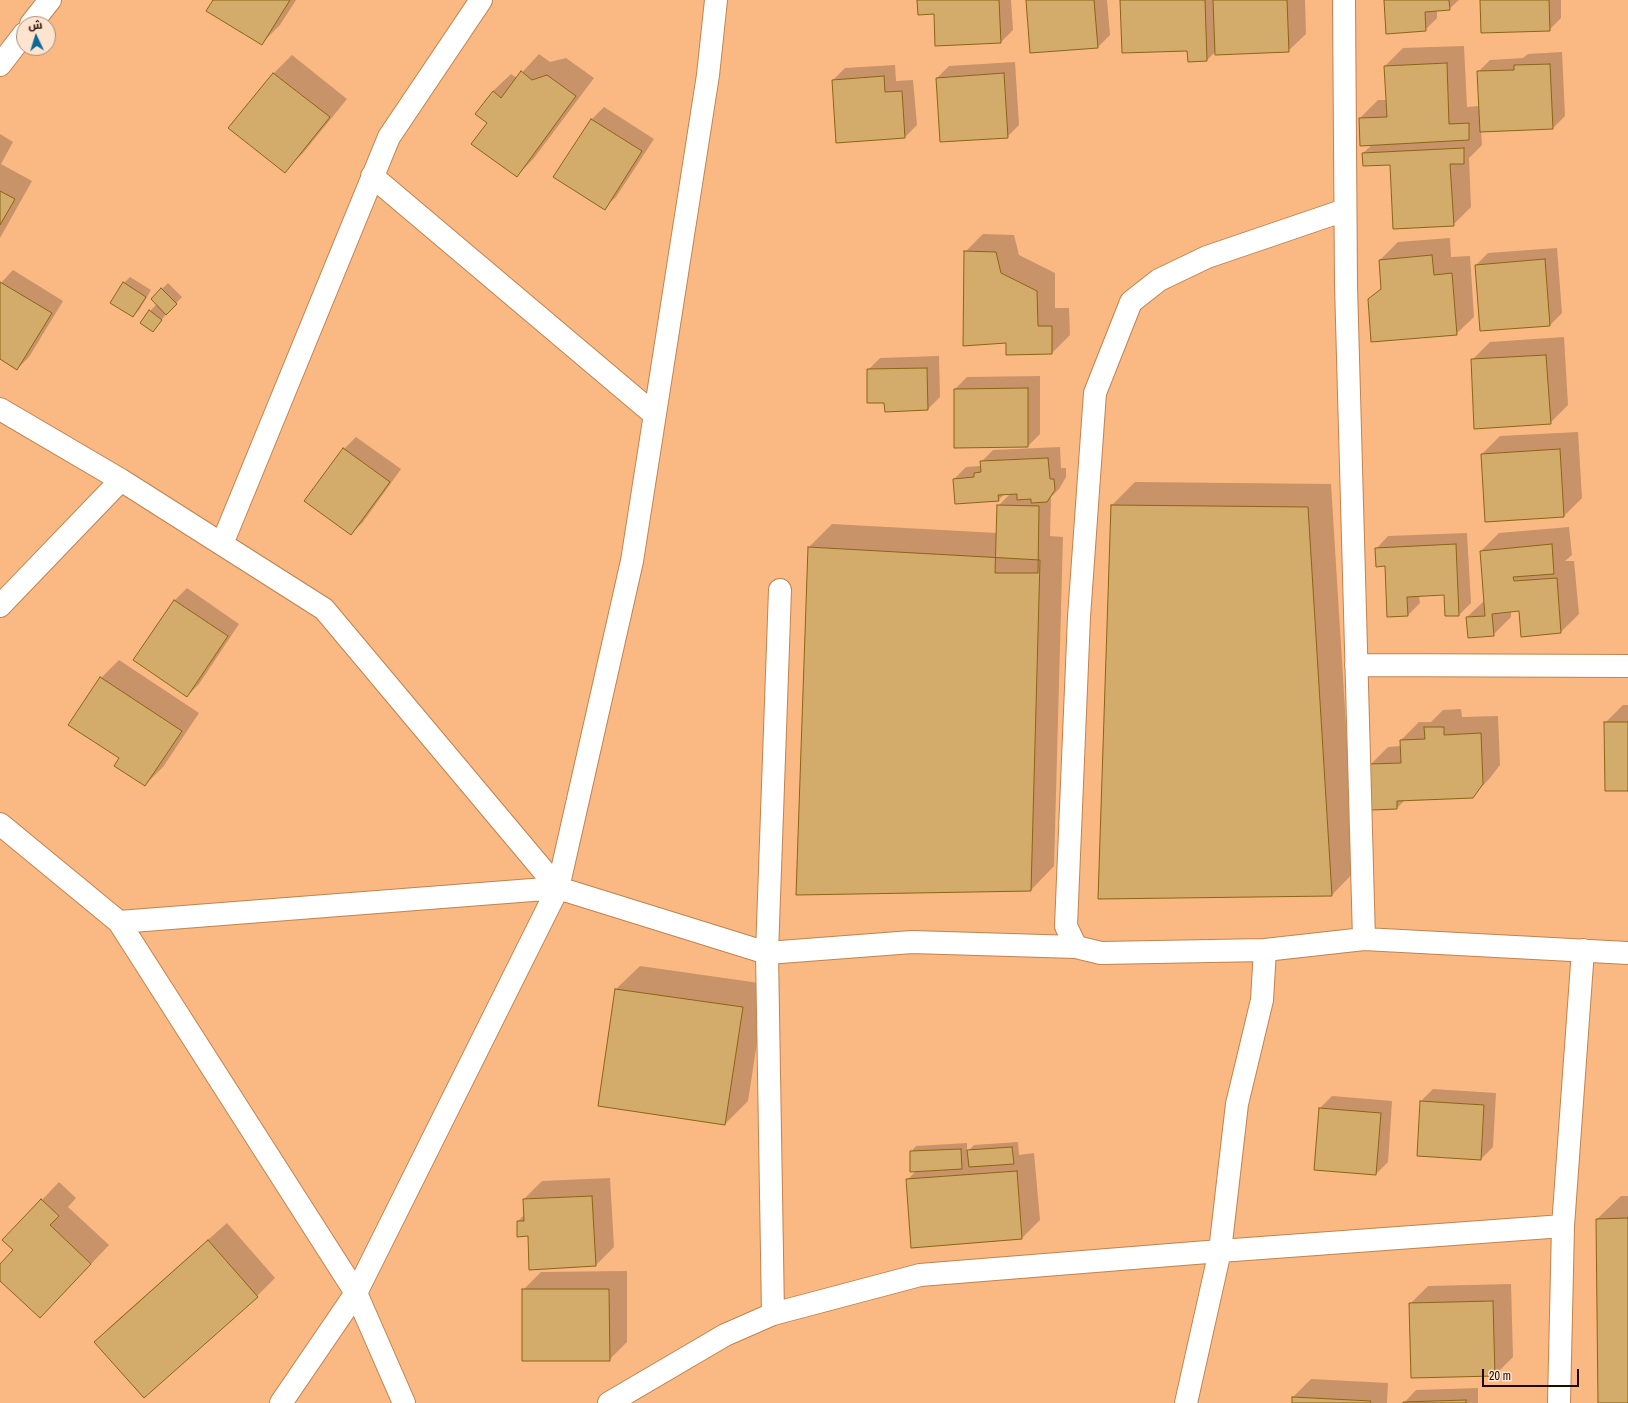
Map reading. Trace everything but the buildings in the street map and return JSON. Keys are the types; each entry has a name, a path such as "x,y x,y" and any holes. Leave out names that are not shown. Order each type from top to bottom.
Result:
{"street":[{"path":"37,16 50,0"},
{"path":"222,544 389,136 481,0"},
{"path":"281,1403 356,1294 558,888 632,561 708,75 716,0"},
{"path":"1344,0 1346,285 1364,939"},
{"path":"0,65 16,44"},
{"path":"372,176 655,415"},
{"path":"1076,947 1066,926 1078,617 1095,393 1131,302 1159,280 1207,256 1345,210"},
{"path":"0,409 121,480 324,609 558,888"},
{"path":"0,606 121,480"},
{"path":"772,1314 767,953 780,590"},
{"path":"1356,665 1628,666"},
{"path":"0,824 119,922 356,1294 404,1403"},
{"path":"119,922 558,888 767,953 912,942 1076,947 1101,953 1265,950 1364,939 1628,953"},
{"path":"1186,1403 1220,1251 1237,1104 1262,1000 1265,950"},
{"path":"1559,1403 1563,1226 1583,950"},
{"path":"609,1403 725,1335 772,1314 920,1275 1563,1226"}]}
